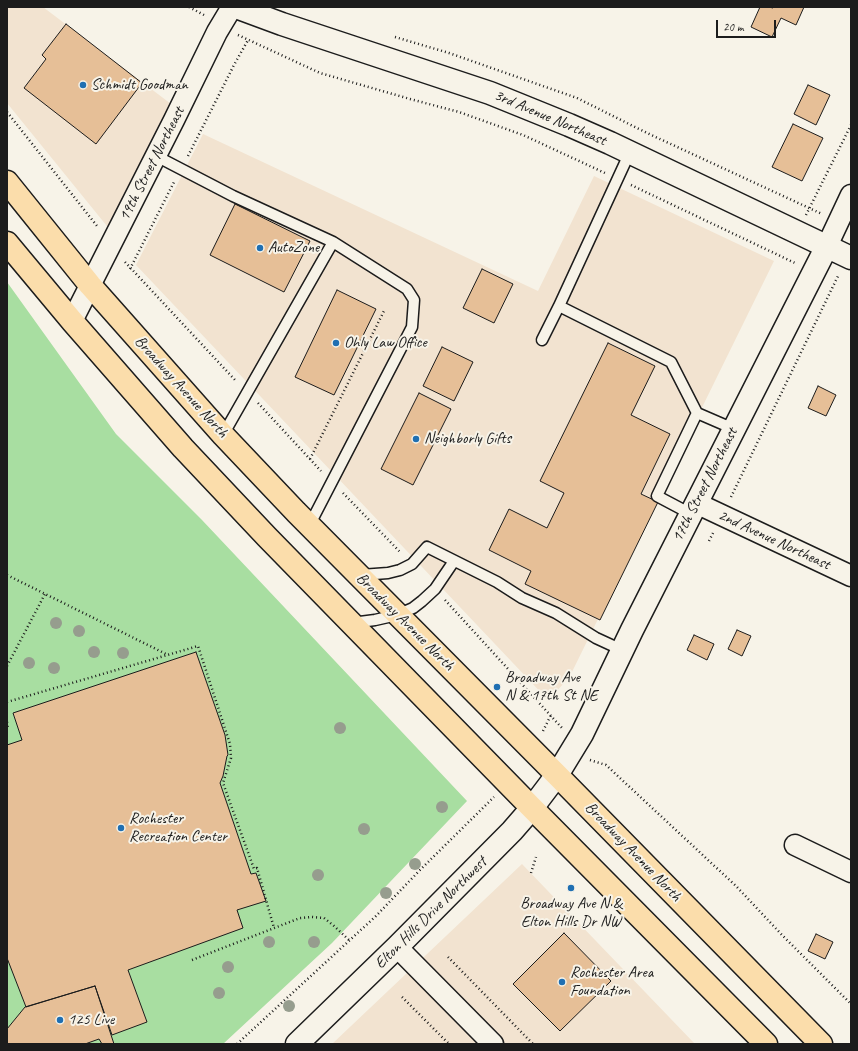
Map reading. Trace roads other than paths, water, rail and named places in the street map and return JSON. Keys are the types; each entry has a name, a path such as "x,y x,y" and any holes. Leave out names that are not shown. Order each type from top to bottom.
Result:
{"main road":[{"name":"Broadway Avenue North","path":"7,182 90,285 224,435 309,526 557,775 821,1044"},
{"path":"7,243 72,321 183,448 351,623 766,1044"}],"street":[{"name":"19th Street Northeast","path":"72,321 217,32 232,7"},
{"name":"3rd Avenue Northeast","path":"236,7 282,24 490,93 630,152 851,258"},
{"name":"17th Street Northeast","path":"557,775 582,734 622,650 827,246 851,195"},
{"name":"2nd Avenue Northeast","path":"694,508 851,576"},
{"name":"Elton Hills Drive Northwest","path":"297,1044 397,947 512,831 557,775"},
{"path":"795,845 851,872"},
{"path":"397,947 493,1044"}],"lane":[{"path":"542,340 619,179 630,152"},
{"path":"156,156 233,196 333,242 407,289 414,300 412,327 309,526"},
{"path":"224,435 333,242"},
{"path":"559,306 671,362 697,413 734,429"},
{"path":"694,508 657,496 697,413"},
{"path":"358,575 388,573 400,570 412,564 427,547 497,582 522,598 556,613 596,638 622,650"},
{"path":"351,623 375,620 397,614 422,601 435,589 454,561"}],"place":[{"name":"Schmidt Goodman","path":"83,85"},
{"name":"AutoZone","path":"260,248"},
{"name":"Ohly Law Office","path":"336,343"},
{"name":"Neighborly Gifts","path":"416,439"},
{"name":"Broadway Ave N & 17th St NE","path":"497,687"},
{"name":"Rochester Recreation Center","path":"121,828"},
{"name":"Broadway Ave N & Elton Hills Dr NW","path":"571,888"},
{"name":"Rochester Area Foundation","path":"562,982"},
{"name":"125 Live","path":"60,1020"}]}
